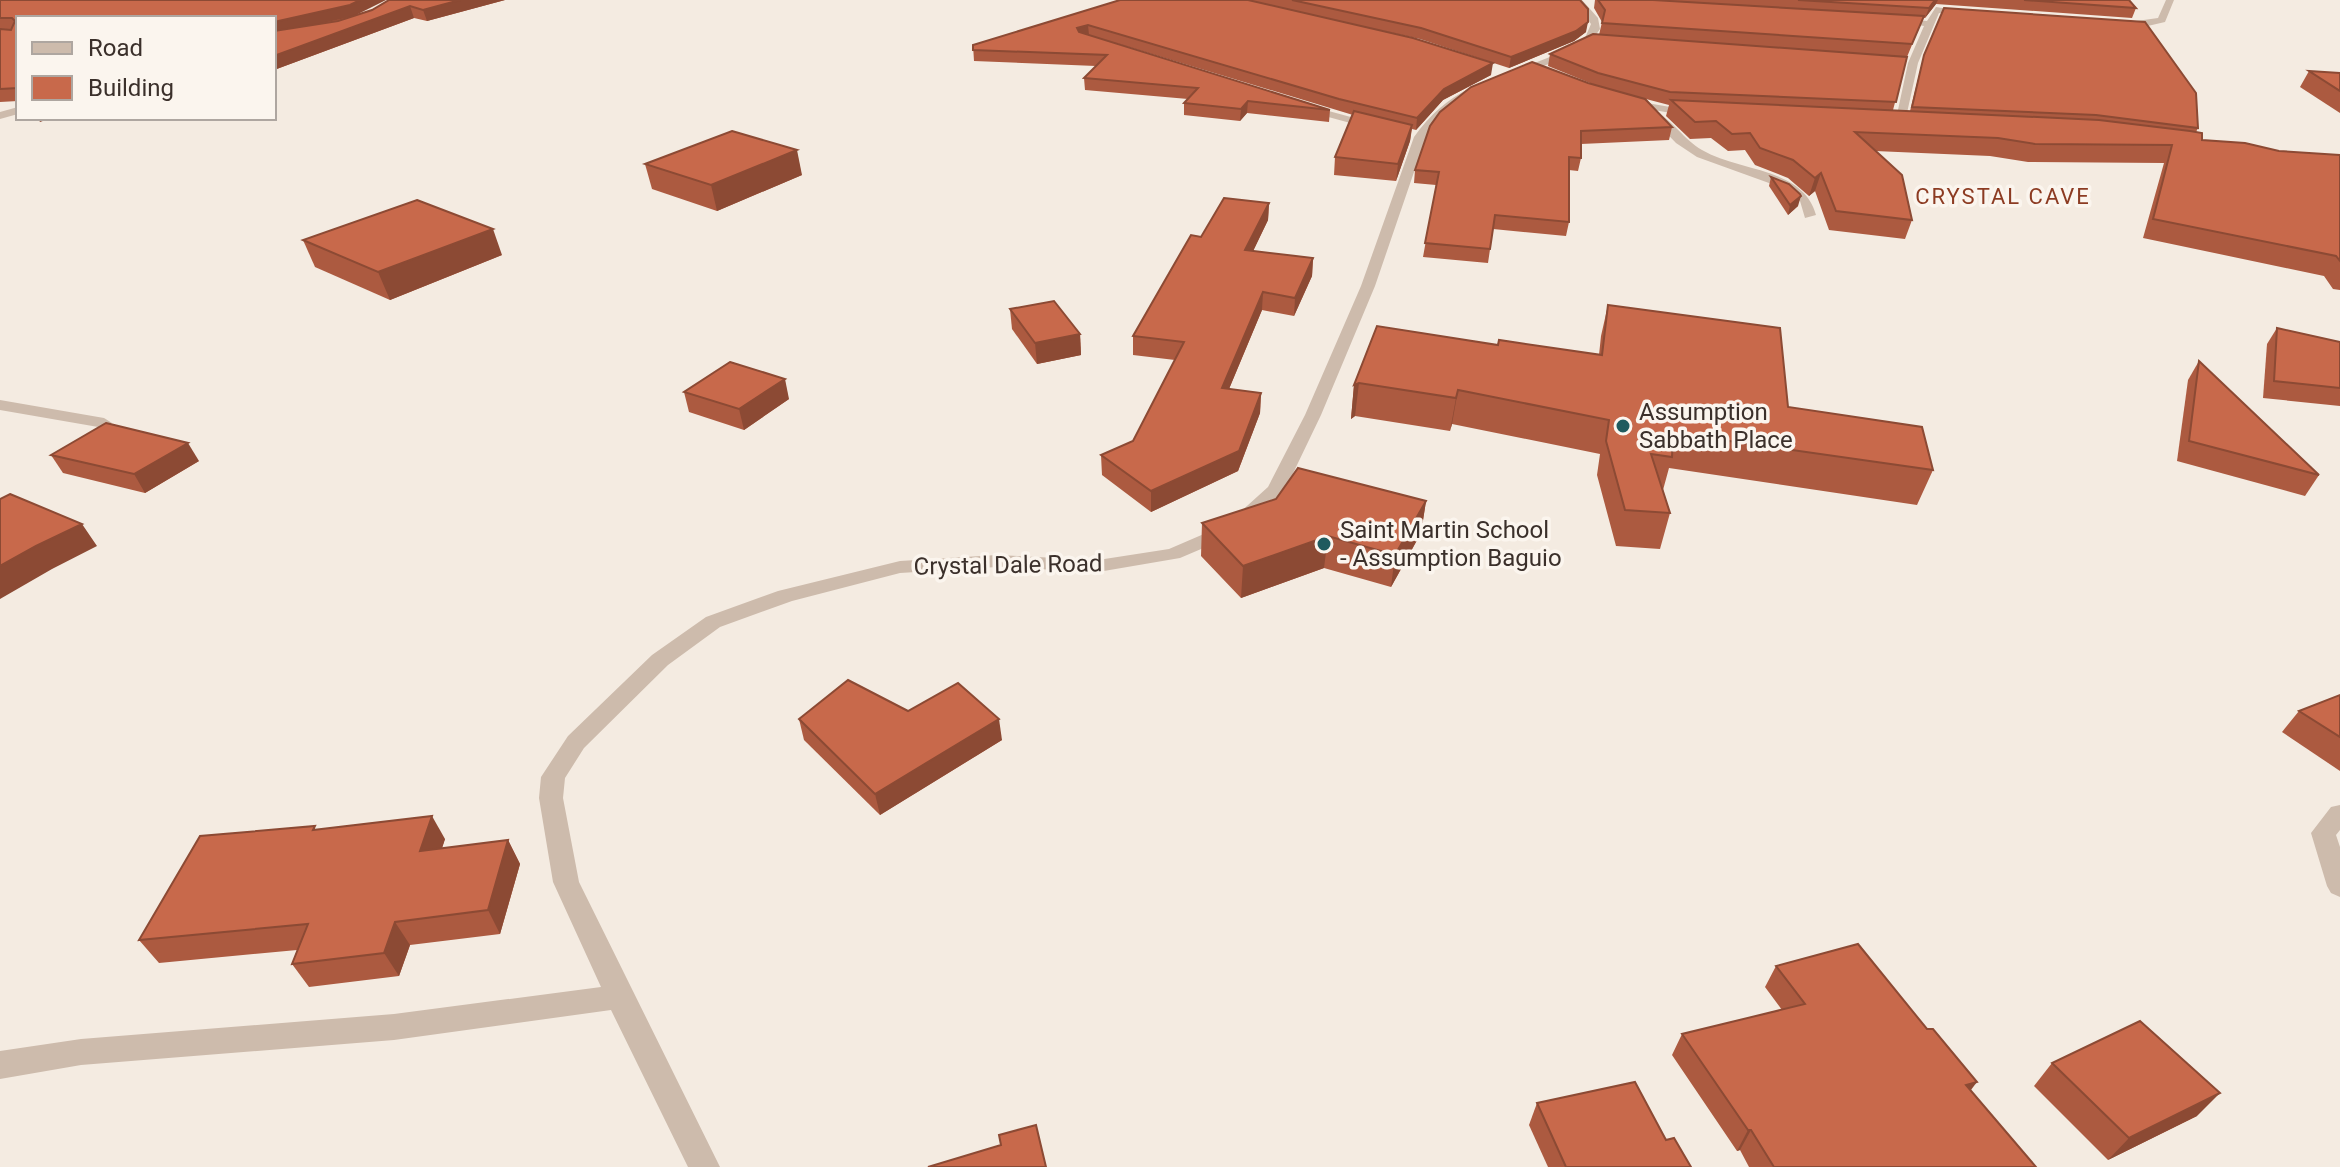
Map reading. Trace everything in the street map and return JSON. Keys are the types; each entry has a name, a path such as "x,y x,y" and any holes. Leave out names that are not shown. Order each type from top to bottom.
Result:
{"street":[{"path":"2111,24 2139,25 2162,20 2170,0"},
{"path":"1578,1 1594,3"},
{"path":"1578,1 1594,18 1595,28 1589,40 1604,41"},
{"path":"1899,122 1913,63 1937,5 1982,14"},
{"path":"1888,21 1931,24"},
{"name":"Crystal Dale Road","path":"704,1167 619,997 566,882 551,798 553,777 576,742 660,660 713,622 785,596 900,567 997,561 1098,566 1173,554 1234,528 1276,490 1313,415 1368,286 1413,135 1443,105 1501,71 1538,69 1589,40"},
{"path":"1900,62 1913,63"},
{"path":"1614,98 1649,108 1709,115"},
{"path":"1290,103 1391,130"},
{"path":"1649,108 1680,141 1701,155 1792,187 1806,200 1810,215"},
{"path":"1884,122 1913,123"},
{"path":"0,405 104,423"},
{"path":"2340,814 2323,833 2340,886"},
{"path":"0,1065 81,1052 394,1027 619,997"}],"building":[{"path":"0,0 360,0 276,22 276,16 16,16 16,88 0,89 0,29 11,30 15,21 0,18"},
{"path":"389,0 460,0 423,10 410,6 276,55 276,31 338,21 372,10"},
{"path":"1120,0 1248,0 1413,38 1493,63 1444,89 1417,118 1339,99 1088,25 1077,28 1079,32 1330,110 1248,101 1241,109 1184,103 1198,88 1084,78 1107,55 973,50 973,45"},
{"path":"1292,0 1580,0 1588,9 1588,22 1576,31 1511,57 1421,28"},
{"path":"1598,0 1653,0 1924,16 1912,44 1602,23 1605,10"},
{"path":"1798,0 1935,0 1929,8"},
{"path":"2024,0 2129,0 2136,8"},
{"path":"1944,8 2145,22 2196,93 2198,128 2096,115 1912,107 1924,55"},
{"path":"1593,34 1907,57 1896,102 1670,92 1598,73 1550,54"},
{"path":"1532,62 1588,83 1645,99 1672,127 1581,131 1581,158 1569,157 1569,222 1495,215 1490,249 1425,243 1439,172 1415,170 1430,126 1440,112 1471,87"},
{"path":"2309,71 2340,73 2340,91"},
{"path":"1671,100 2099,120 2202,133 2202,140 2245,143 2279,151 2340,155 2340,261 2336,256 2153,219 2172,145 2035,144 1998,138 1855,132 1902,175 1912,220 1836,211 1821,173 1815,178 1793,160 1760,148 1750,133 1732,134 1716,121 1695,122"},
{"path":"1354,111 1412,125 1398,164 1335,157"},
{"path":"732,131 797,150 711,185 645,164"},
{"path":"1771,177 1789,184 1801,196 1790,205"},
{"path":"1224,198 1269,203 1245,250 1313,258 1295,298 1263,292 1222,388 1261,393 1239,451 1151,491 1101,455 1133,441 1184,342 1133,336 1191,235 1201,237"},
{"path":"417,200 493,229 378,272 303,240"},
{"path":"1054,301 1080,334 1035,343 1010,309"},
{"path":"1608,305 1780,328 1788,407 1922,427 1933,470 1673,433 1672,457 1651,454 1670,513 1625,510 1606,441 1609,420 1458,390 1456,398 1359,383 1354,385 1377,326 1498,345 1499,340 1602,355"},
{"path":"2277,328 2340,342 2340,388 2274,381"},
{"path":"2199,361 2319,475 2189,441"},
{"path":"730,362 785,379 739,409 684,392"},
{"path":"106,423 188,443 134,474 51,455"},
{"path":"1298,468 1426,501 1395,555 1328,536 1243,566 1202,523 1276,499"},
{"path":"10,494 82,524 0,566 0,499"},
{"path":"848,680 908,711 958,683 999,719 875,794 799,719"},
{"path":"2340,695 2340,737 2299,711"},
{"path":"432,816 420,851 508,840 488,910 395,922 384,953 292,964 308,924 139,940 200,836 315,826 313,830"},
{"path":"1858,944 1927,1029 1933,1029 1977,1082 1966,1085 2036,1167 1774,1167 1682,1034 1805,1004 1776,966"},
{"path":"2140,1021 2220,1093 2129,1138 2052,1063"},
{"path":"1635,1082 1666,1140 1674,1138 1691,1167 1566,1167 1537,1103"},
{"path":"1036,1125 1046,1167 928,1167 1001,1145 999,1135"}],"place":[{"name":"Assumption Sabbath Place","path":"1623,426"},
{"name":"Saint Martin School - Assumption Baguio","path":"1324,544"}],"district":[{"name":"CRYSTAL CAVE","path":"2003,196"}]}
